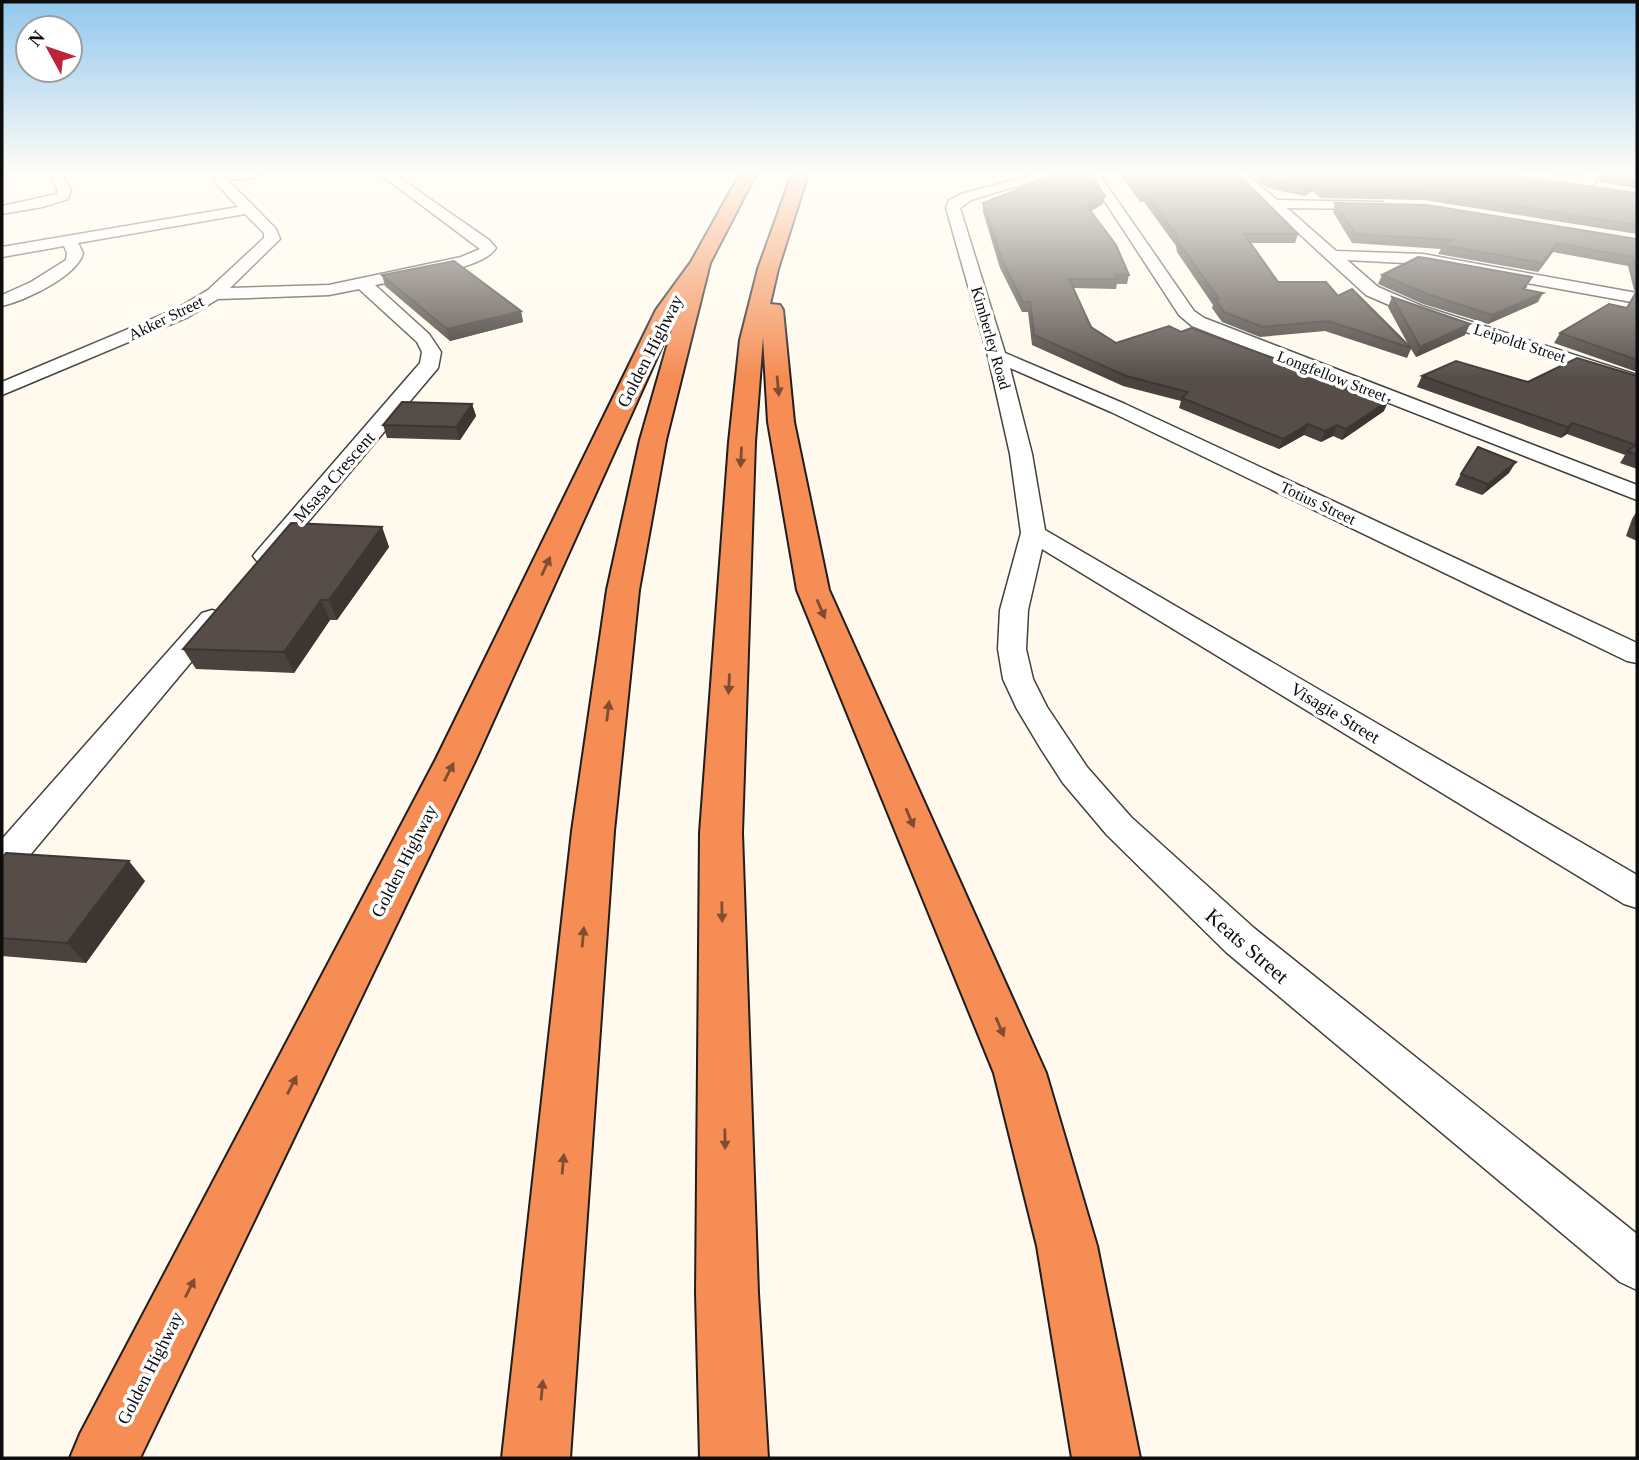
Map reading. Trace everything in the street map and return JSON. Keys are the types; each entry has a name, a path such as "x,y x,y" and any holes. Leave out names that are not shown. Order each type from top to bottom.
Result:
{"highway":[{"path":"536,1458 593,831 623,590 653,440 700,263 711,242"},
{"path":"734,1458 727,1293 721,833 742,442 751,340 777,242"},
{"name":"Golden Highway","path":"104,1458 456,759 667,310 700,263"},
{"path":"768,269 781,422 813,590 1020,1073 1067,1246 1105,1458"}],"street":[{"path":"2,252 57,242"},
{"path":"2,301 37,286 73,261 75,253 70,242"},
{"name":"Akker Street","path":"2,388 164,321 214,294 269,242"},
{"path":"214,294 310,292 364,284 466,261 482,255 488,248 482,242"},
{"name":"Kimberley Road","path":"963,242 997,356 1021,454 1033,533"},
{"name":"Longfellow Street","path":"1139,242 1188,315 1198,322 1637,493"},
{"name":"Leipoldt Street","path":"1316,242 1363,285 1393,301 1637,381"},
{"path":"1330,255 1423,259 1637,298"},
{"name":"Msasa Crescent","path":"246,580 428,368 433,356 432,348 423,338 364,284"},
{"name":"Totius Street","path":"997,356 1118,408 1637,654"},
{"name":"Visagie Street","path":"1033,533 1637,893"},
{"name":"Keats Street","path":"1033,533 1014,610 1012,649 1018,679 1032,709 1075,775 1119,826 1240,940 1637,1265"},
{"path":"2,863 228,601"}],"building":[{"path":"996,242 1114,242 1129,275 1116,275 1118,279 1069,279 1091,327 1116,343 1169,326 1181,332 1191,328 1389,400 1346,429 1337,425 1325,431 1308,424 1283,439 1182,398 1188,392 1126,376 1034,335 1030,302 1023,302"},
{"path":"1250,242 1278,282 1326,282 1338,296 1352,289 1411,348 1328,321 1263,327 1224,312 1215,299 1219,299 1179,243"},
{"path":"1448,242 1637,242 1637,273 1633,257 1557,243 1542,263 1442,245"},
{"path":"1418,257 1532,277 1523,289 1543,293 1492,315 1427,294 1382,275"},
{"path":"454,261 521,311 447,329 382,275"},
{"path":"1635,294 1637,360 1560,333 1609,304 1627,308"},
{"path":"1392,297 1470,324 1420,347"},
{"path":"1577,358 1637,376 1637,455 1627,451 1636,445 1573,423 1567,427 1422,376 1456,361 1528,382"},
{"path":"402,402 472,404 456,427 383,425"},
{"path":"1478,447 1516,462 1488,484 1461,474"},
{"path":"291,523 382,527 329,600 321,600 284,652 183,649"},
{"path":"6,853 129,861 67,943 2,938 2,858"}]}
